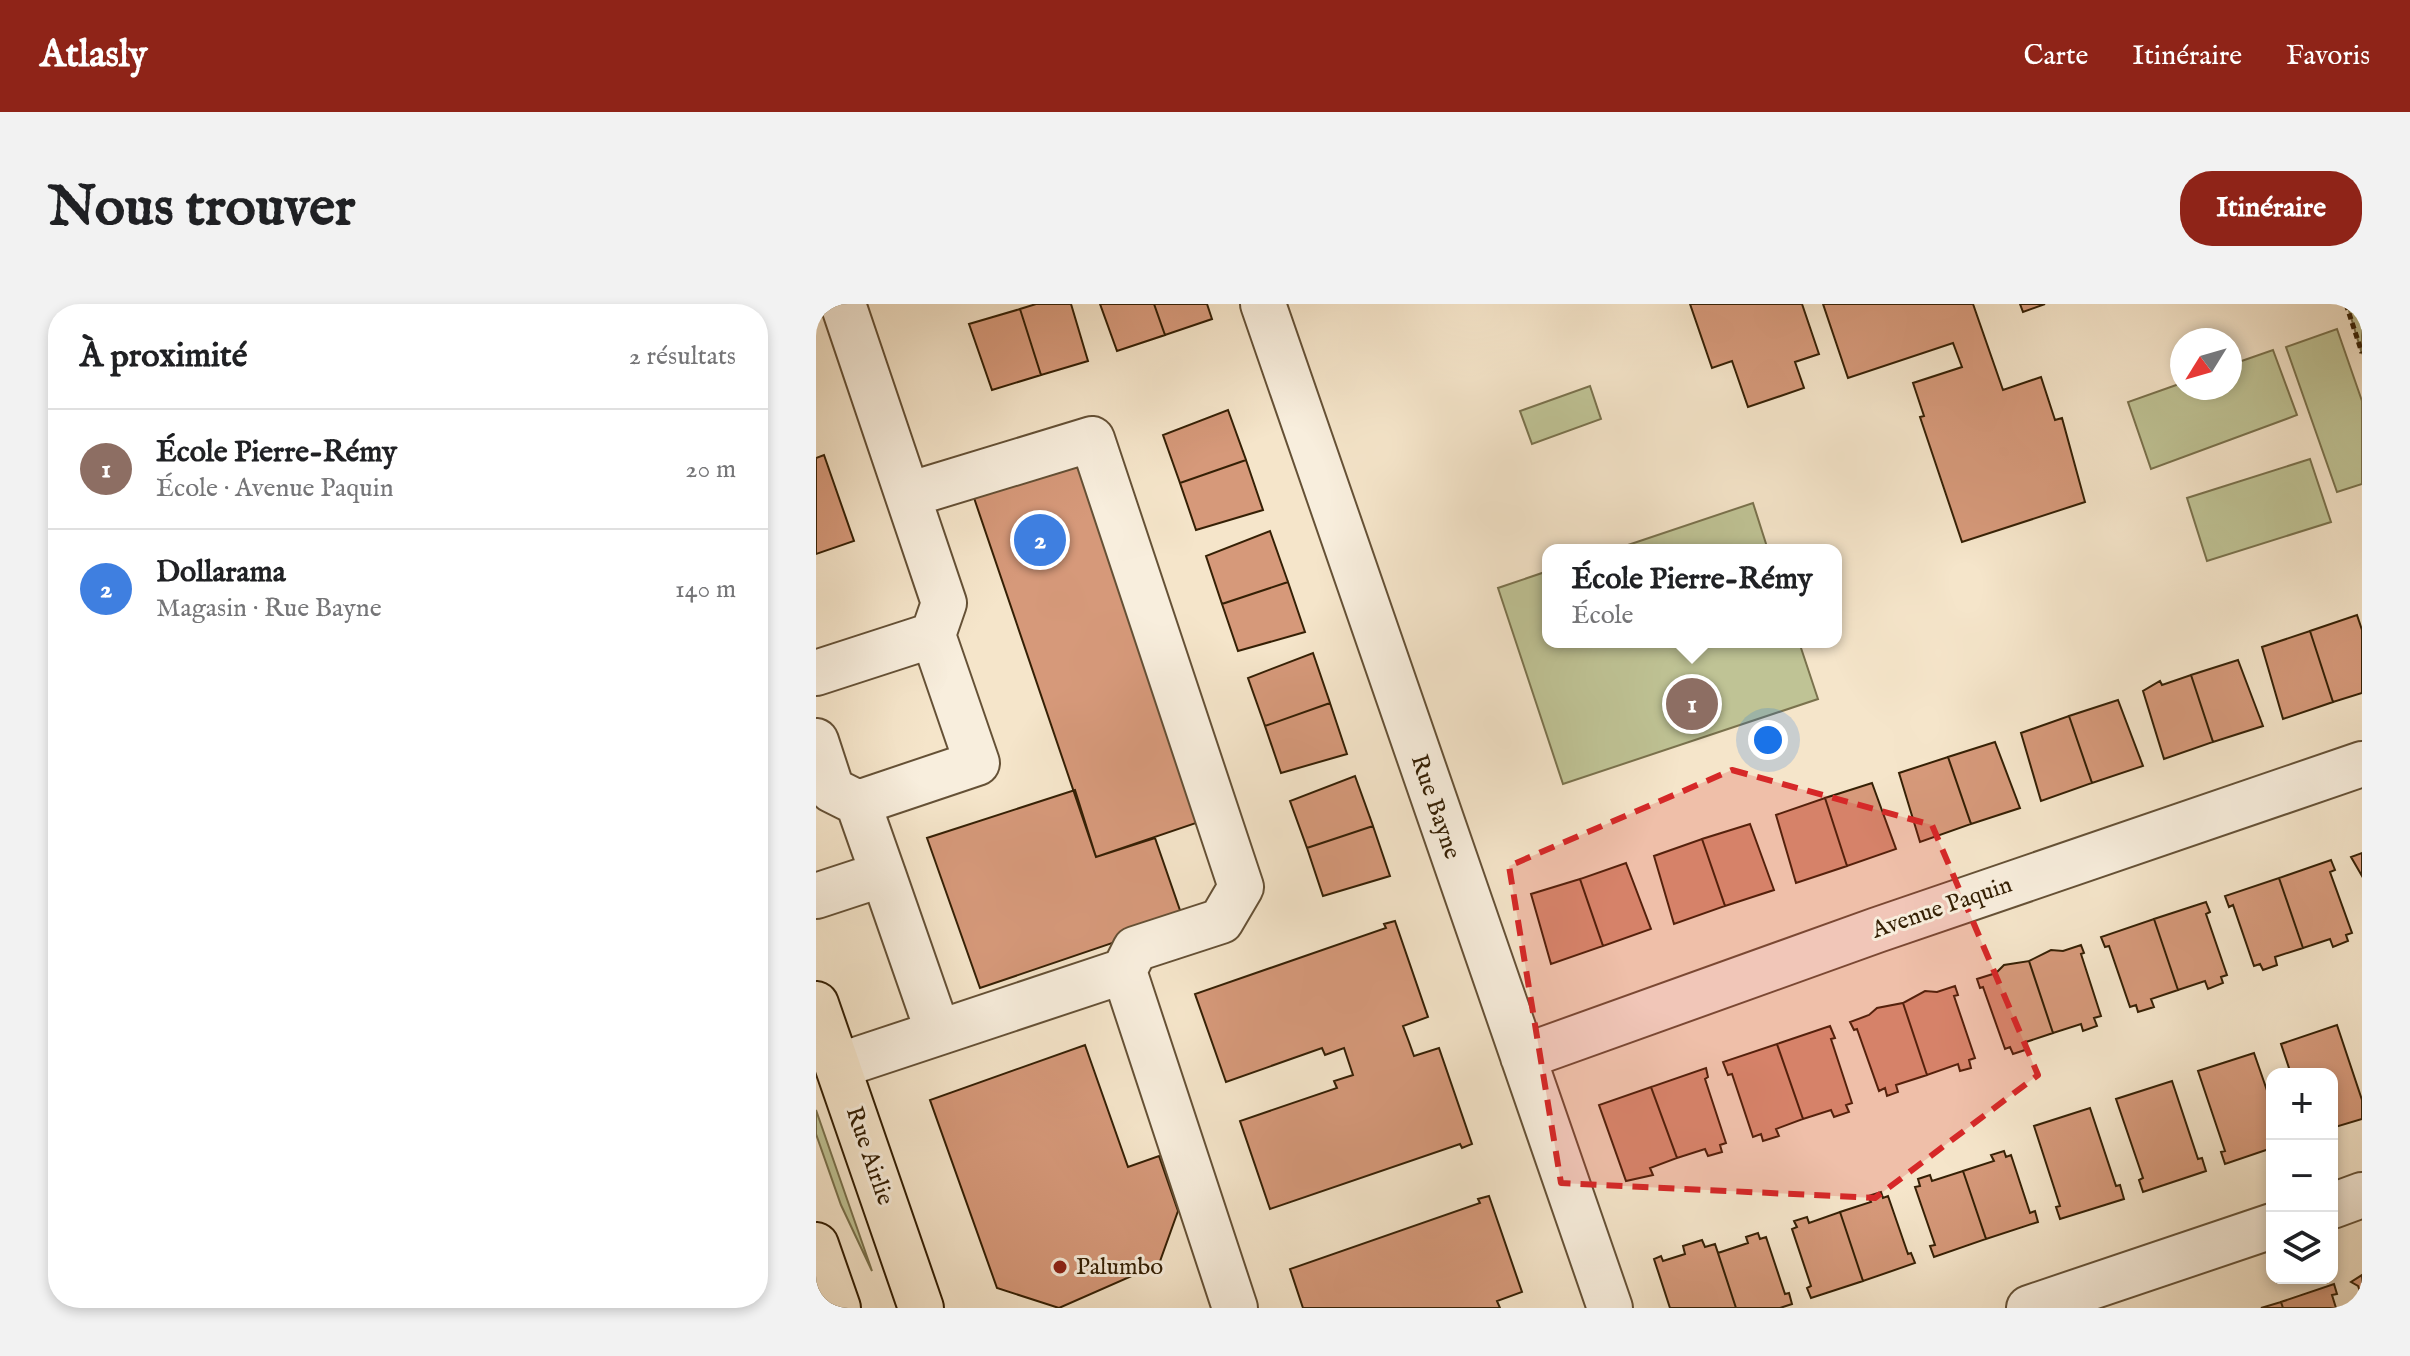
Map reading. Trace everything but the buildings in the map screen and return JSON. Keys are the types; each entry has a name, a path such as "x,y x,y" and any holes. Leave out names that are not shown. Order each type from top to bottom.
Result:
{"main road":[{"name":"Rue Airlie","path":"816,1004 921,1308"},
{"path":"816,1245 838,1308"}],"street":[{"path":"843,304 944,603 933,635 977,763 858,803"},
{"name":"Rue Bayne","path":"1263,304 1610,1308"},
{"path":"908,495 1092,439 1241,887 1221,921 1135,949 1124,971 1235,1308"},
{"path":"816,673 933,635"},
{"path":"816,741 832,790 858,803 938,1032"},
{"name":"Avenue Paquin","path":"1523,1057 1877,930 2362,764"},
{"path":"816,896 883,874"},
{"path":"838,1066 1124,971"},
{"path":"2338,1204 2362,1195"},
{"path":"2029,1308 2266,1228"}],"path":[{"path":"2346,304 2362,353"}],"highlighted area":[{"path":"1732,770 1932,825 2038,1075 1875,1198 1561,1183 1509,866"}],"green space":[{"path":"2347,304 2362,304 2362,354"},
{"path":"2337,329 2362,401 2362,484 2337,492 2286,347"},
{"path":"2273,350 2297,415 2151,469 2128,402 2170,387 2170,400 2242,400 2242,361"},
{"path":"1590,386 1601,419 1532,444 1520,411"},
{"path":"2310,459 2331,522 2207,561 2187,498"},
{"path":"1753,503 1766,544 1631,544"},
{"path":"1542,573 1542,648 1801,648 1818,699 1563,784 1498,588"},
{"path":"816,1110 872,1271 841,1205 816,1134"}],"place":[{"name":"Dollarama","path":"1040,540"},
{"name":"École Pierre-Rémy","path":"1692,704"},
{"name":"Palumbo","path":"1060,1267"}]}
